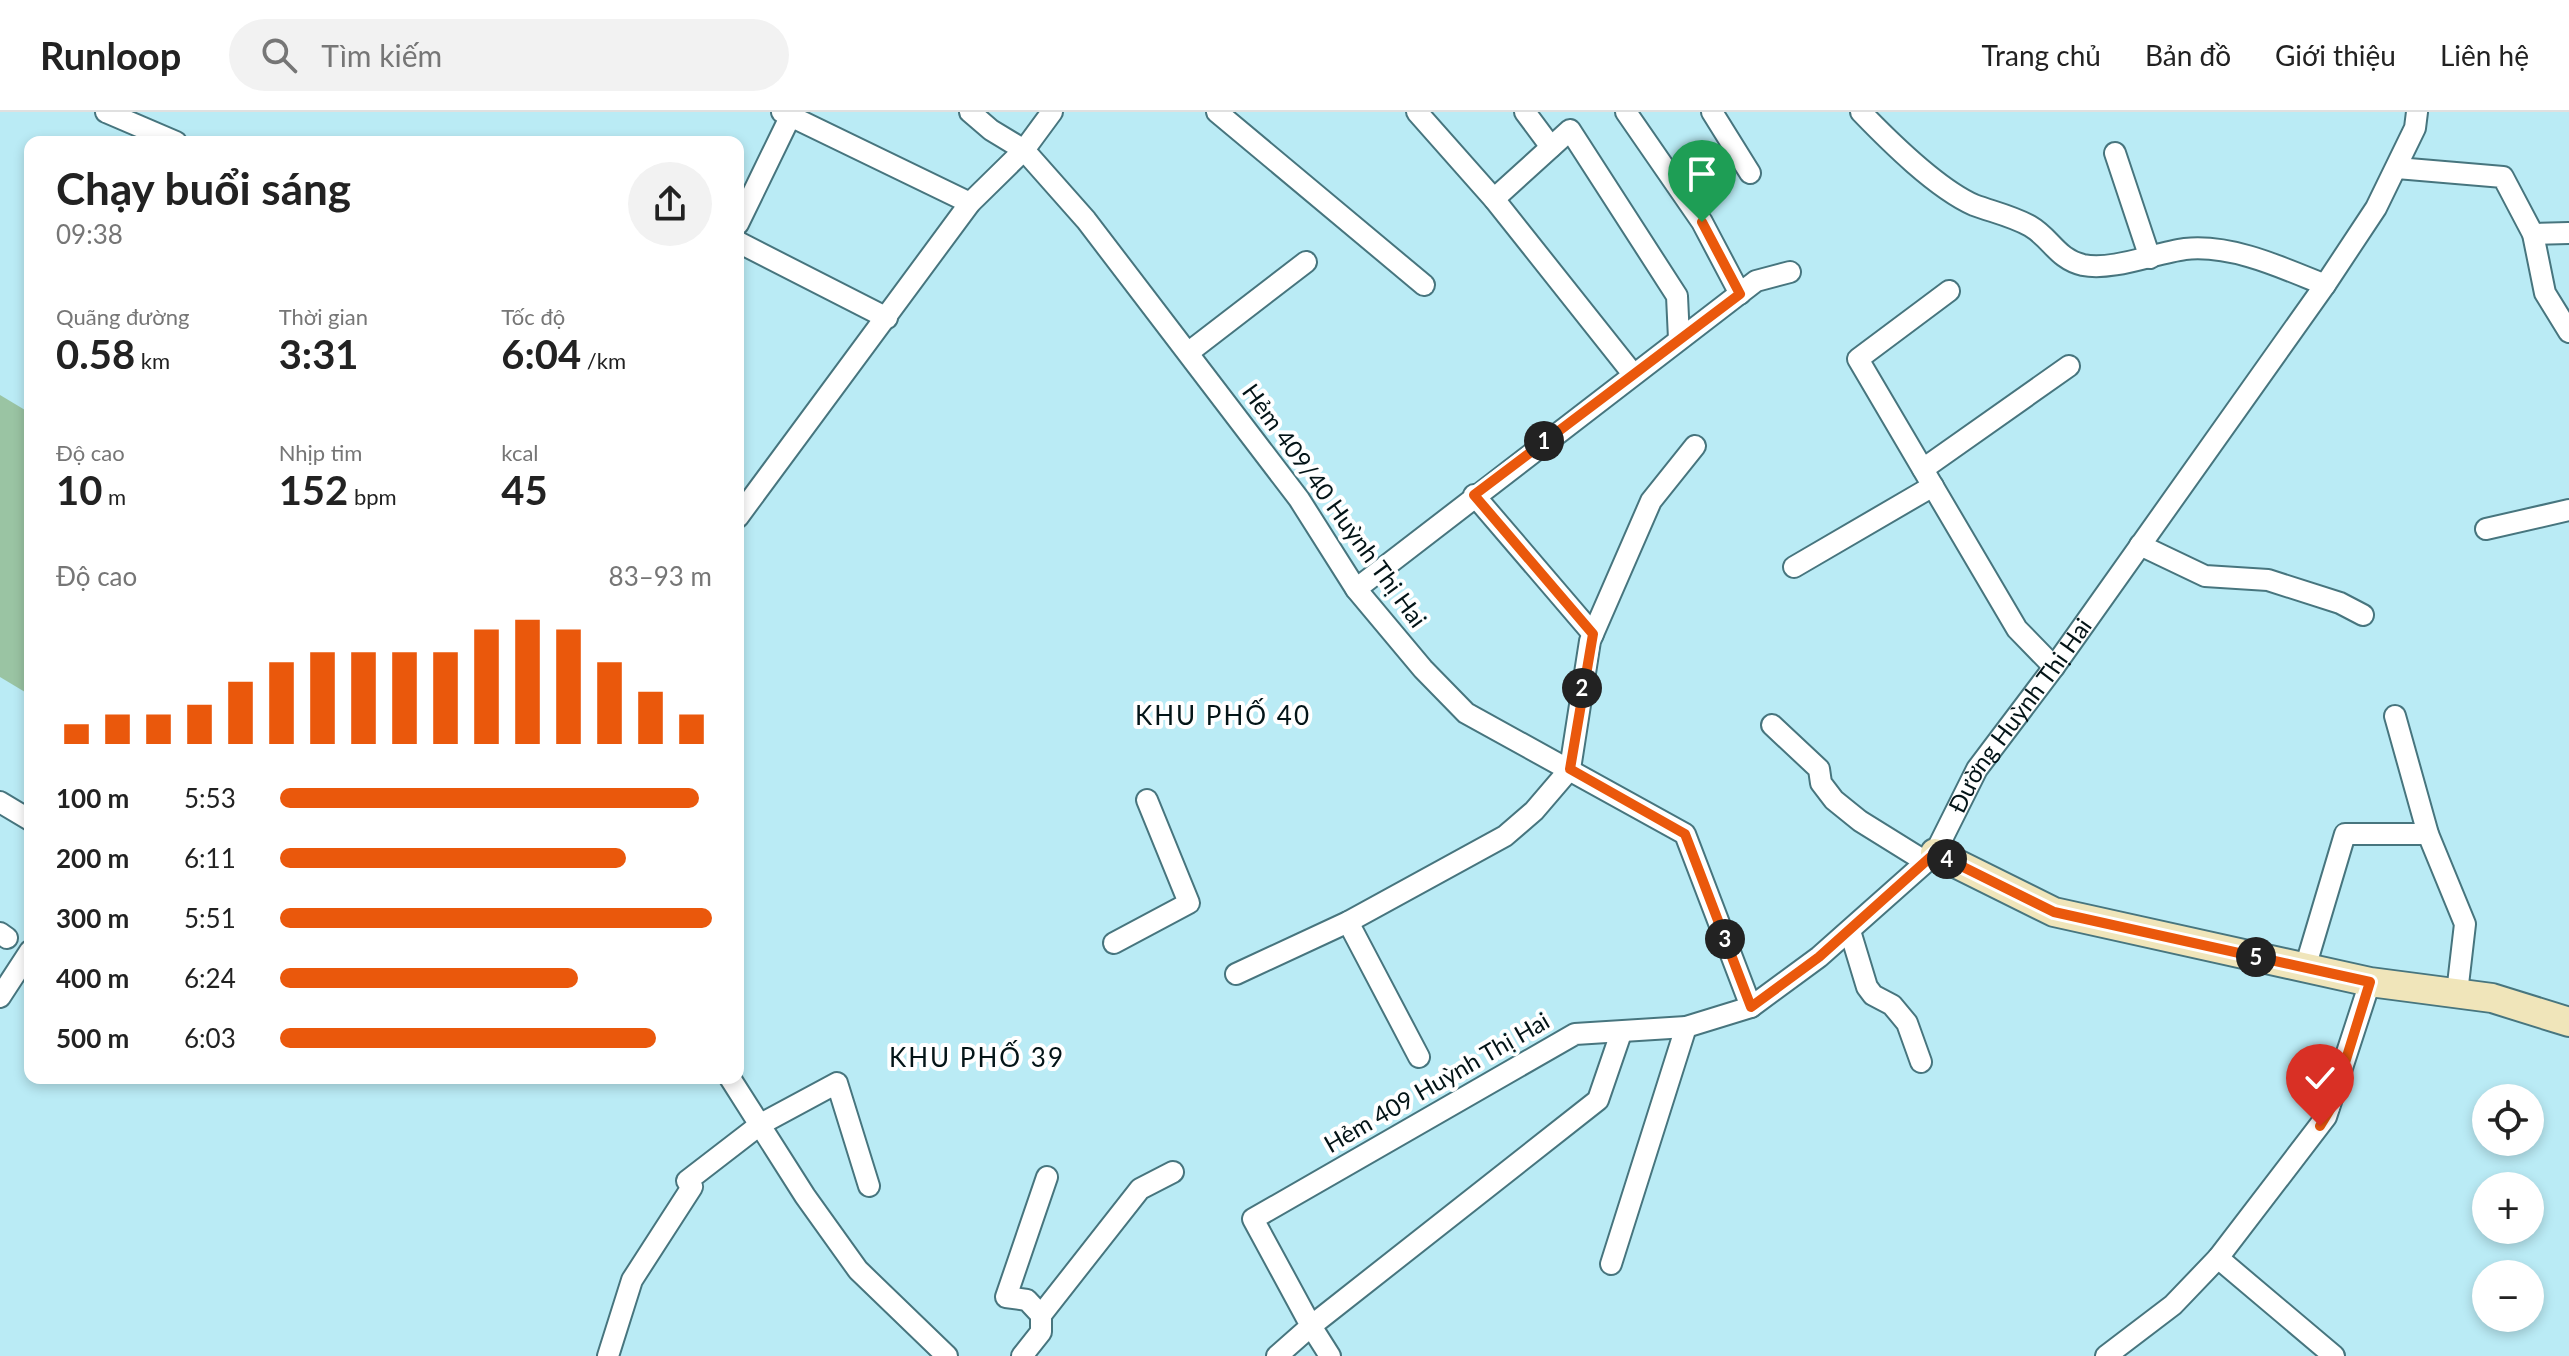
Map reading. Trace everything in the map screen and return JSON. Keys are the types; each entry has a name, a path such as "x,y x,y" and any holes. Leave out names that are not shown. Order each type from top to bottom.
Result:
{"street":[{"path":"106,112 162,136"},
{"name":"Hẻm 409/40 Huỳnh Thị Hai","path":"970,112 991,130 1024,150 1086,220 1299,499 1356,589 1466,713 1685,834 1751,1007"},
{"path":"744,509 970,203 1024,150 1052,112"},
{"path":"1217,112 1424,285"},
{"path":"1417,112 1494,199 1633,374"},
{"path":"1525,112 1551,147"},
{"path":"1626,112 1702,222 1740,294"},
{"path":"1861,112 1914,162 1971,204 2034,228 2058,255 2085,266 2150,258 2186,249 2211,250 2271,263 2325,285"},
{"name":"Đường Huỳnh Thị Hai","path":"1930,857 1977,769 2054,667 2325,285 2397,168 2415,128 2417,112"},
{"path":"744,210 786,114 970,203"},
{"path":"1718,114 1750,173"},
{"path":"1494,199 1570,130 1677,296 1679,339"},
{"path":"2115,153 2150,258"},
{"path":"2397,168 2503,177 2533,234 2545,293 2569,332"},
{"path":"2533,234 2569,233"},
{"path":"744,245 887,318"},
{"path":"1189,352 1306,262"},
{"path":"1356,589 1474,495 1756,281 1790,272"},
{"path":"1949,291 1858,359 2017,629 2054,667"},
{"path":"1794,567 1928,478 2069,366"},
{"path":"1236,974 1348,922 1505,836 1534,811 1570,769 1593,634 1651,501 1695,446"},
{"path":"1474,495 1593,634"},
{"path":"2486,529 2569,510"},
{"path":"2140,545 2205,576 2268,580 2340,603 2363,615"},
{"path":"2395,716 2428,834 2465,924 2457,993"},
{"path":"1772,725 1819,769 1821,783 1834,800 1860,821 1930,857 2054,912 2370,982 2492,998 2569,1022"},
{"path":"1114,943 1189,903 1147,800"},
{"path":"0,802 24,816"},
{"path":"2305,968 2345,834 2428,834"},
{"name":"Hẻm 409 Huỳnh Thị Hai","path":"1311,1326 1253,1219 1575,1034 1686,1027 1751,1007 1850,931 1930,857"},
{"path":"1348,922 1419,1057"},
{"path":"1850,931 1867,987 1873,995 1892,1005 1907,1023 1921,1062"},
{"path":"0,997 24,960"},
{"path":"2106,1356 2173,1305 2218,1258 2326,1117 2370,982"},
{"path":"1611,1264 1686,1027"},
{"path":"1277,1356 1598,1100 1621,1033"},
{"path":"608,1356 632,1280 692,1187 687,1181 761,1124 837,1083 869,1186"},
{"path":"734,1084 805,1196 858,1270 947,1356"},
{"path":"1022,1356 1041,1332 1041,1315 1140,1189 1173,1172"},
{"path":"1041,1315 1027,1300 1006,1297 1047,1177"},
{"path":"2218,1258 2334,1356"},
{"path":"1311,1326 1330,1356"}],"green space":[{"path":"0,395 24,409 24,691 0,677"}],"district":[{"name":"KHU PHỐ 40","path":"1223,716"},
{"name":"KHU PHỐ 39","path":"977,1058"}],"route":[{"path":"1702,222 1740,294 1474,495 1593,634 1570,769 1685,834 1751,1007 1819,957 1935,853 2054,912 2370,982 2331,1108 2320,1126"}]}
